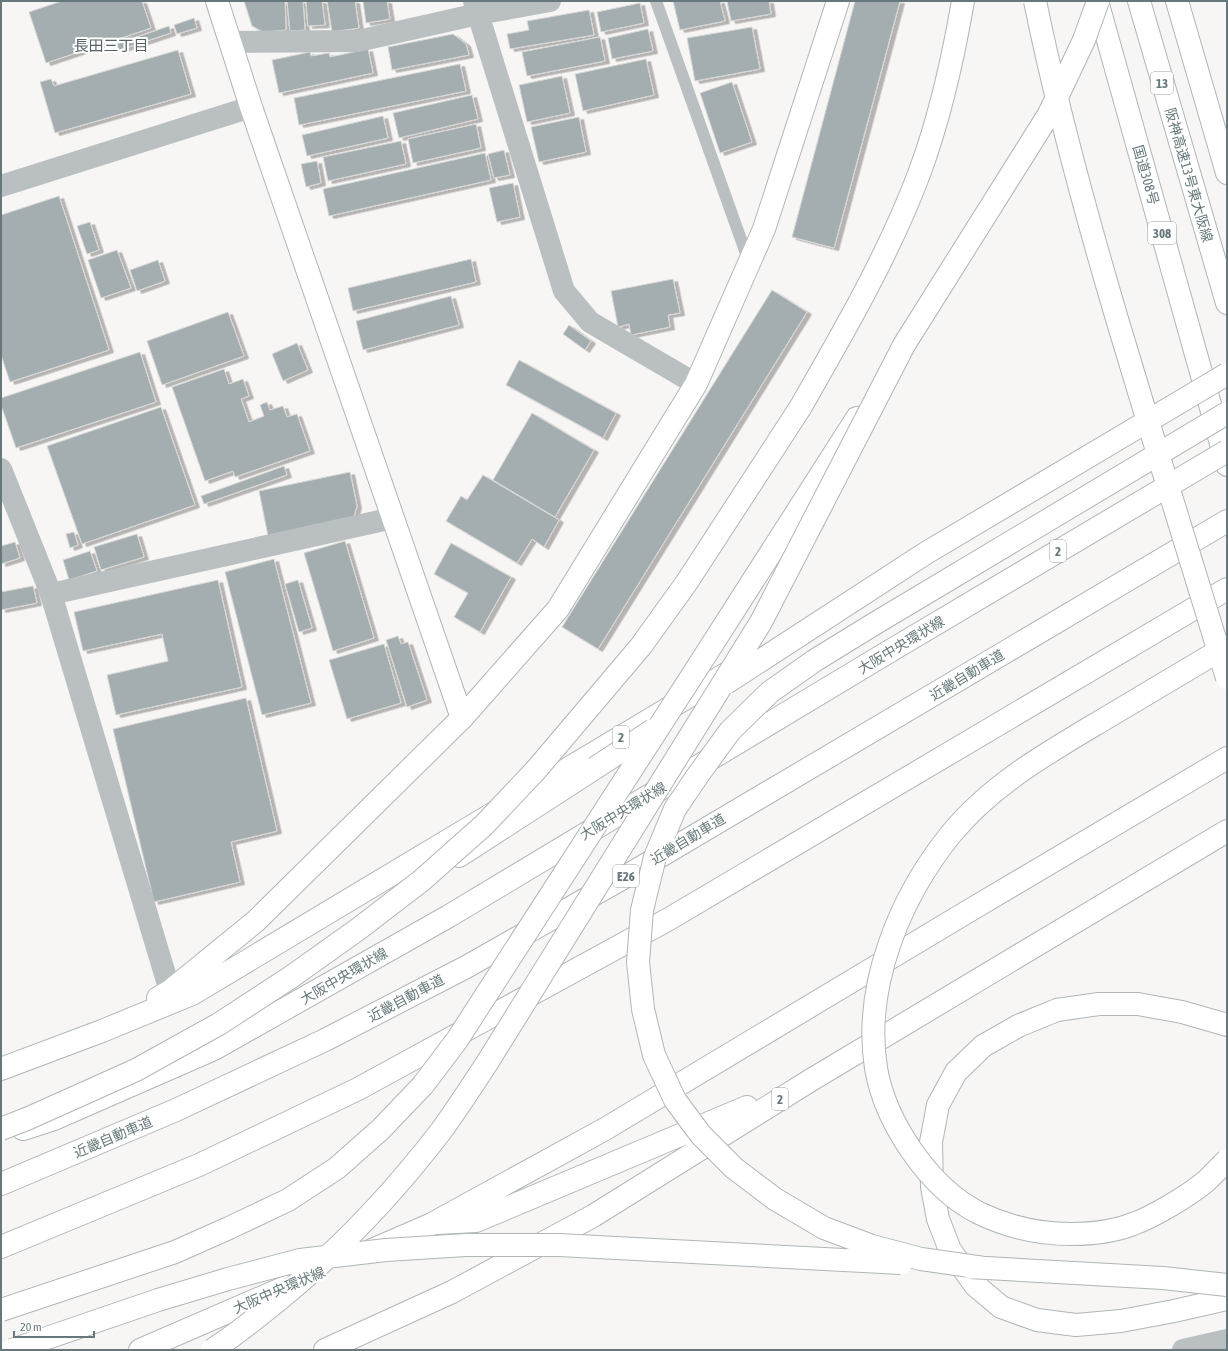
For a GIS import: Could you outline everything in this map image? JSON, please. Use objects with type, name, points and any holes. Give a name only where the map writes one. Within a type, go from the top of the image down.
[{"type":"main road","points":[[217,1],[251,107],[462,718]]},
{"type":"main road","points":[[102,1031],[170,991],[256,921],[462,718],[558,609],[696,384],[764,229],[838,1]]},
{"type":"main road","points":[[1,1129],[136,1070],[218,1024],[291,977],[421,880],[484,825],[536,770],[641,646],[687,582],[800,408],[844,332],[885,252],[919,174],[945,90],[963,1]]},
{"type":"main road","points":[[1035,1],[1065,137],[1098,255],[1137,387],[1227,678]]},
{"type":"main road","points":[[1,1310],[175,1252],[288,1200],[337,1168],[381,1130],[423,1085],[457,1040],[494,984],[904,345],[1049,114],[1084,40],[1097,1]]},
{"type":"main road","name":"国道308号","points":[[1097,1],[1227,465]]},
{"type":"main road","name":"阪神高速13号東大阪線","points":[[1139,1],[1227,302]]},
{"type":"main road","points":[[1177,1],[1227,173]]},
{"type":"main road","points":[[212,1350],[289,1293],[351,1236],[396,1186],[441,1130],[487,1063],[760,622],[904,345]]},
{"type":"main road","points":[[421,880],[926,553],[1227,375]]},
{"type":"main road","name":"2","points":[[1,1069],[102,1031],[192,994],[1227,375]]},
{"type":"main road","points":[[984,1268],[921,1259],[872,1246],[824,1228],[775,1199],[757,1186],[734,1168],[701,1135],[675,1100],[654,1055],[643,1009],[638,962],[642,910],[655,857],[675,809],[698,775],[730,730],[770,692],[814,661],[874,624],[1227,413]]},
{"type":"main road","name":"大阪中央環状線","points":[[1,1136],[54,1119],[214,1050],[449,916],[890,651],[1227,451]]},
{"type":"main road","name":"近畿自動車道","points":[[1,1184],[176,1110],[325,1040],[468,966],[643,866],[1227,521]]},
{"type":"main road","points":[[1,1247],[199,1165],[358,1089],[669,919],[1227,589]]},
{"type":"main road","points":[[1227,646],[1029,764],[987,797],[951,834],[924,872],[900,918],[887,950],[879,984],[873,1030],[876,1069],[886,1102],[900,1132],[922,1165],[948,1192],[978,1212],[1014,1226],[1050,1234],[1094,1234],[1132,1224],[1167,1207],[1203,1183],[1227,1160]]},
{"type":"main road","name":"大阪中央環状線","points":[[140,1350],[432,1224],[605,1129],[966,912],[1227,758]]},
{"type":"main road","name":"2","points":[[325,1350],[452,1292],[593,1216],[811,1080],[1227,831]]},
{"type":"main road","points":[[1227,1025],[1182,1012],[1138,1004],[1099,1004],[1056,1010],[1018,1026],[983,1046],[956,1072],[938,1105],[931,1142],[932,1187],[938,1219],[950,1250],[974,1285],[1001,1307],[1037,1320],[1076,1325],[1121,1321],[1174,1311],[1227,1298]]},
{"type":"main road","points":[[432,1224],[476,1221],[811,1080]]},
{"type":"main road","points":[[12,1350],[158,1300],[228,1279],[300,1260],[386,1250],[466,1245],[560,1245],[1163,1278],[1227,1285]]},
{"type":"street","points":[[230,42],[358,41],[476,7],[550,1]]},
{"type":"street","points":[[476,7],[564,291],[590,322],[696,384]]},
{"type":"street","points":[[1,186],[251,107]]},
{"type":"street","points":[[1,468],[51,594],[170,991]]},
{"type":"street","points":[[51,594],[393,518]]},
{"type":"street","points":[[1183,1350],[1227,1340]]},
{"type":"lane","points":[[656,1],[749,263]]},
{"type":"building","points":[[62,1],[142,1],[151,28],[46,63],[29,12]]},
{"type":"building","points":[[244,1],[285,1],[286,30],[263,32],[252,26]]},
{"type":"building","points":[[287,1],[303,1],[305,30],[290,31]]},
{"type":"building","points":[[306,1],[322,1],[325,25],[308,26]]},
{"type":"building","points":[[327,1],[355,1],[359,28],[332,32]]},
{"type":"building","points":[[363,1],[387,1],[390,19],[366,23]]},
{"type":"building","points":[[673,1],[720,1],[725,21],[680,30]]},
{"type":"building","points":[[727,1],[769,1],[771,14],[731,21]]},
{"type":"building","points":[[855,1],[900,1],[834,248],[792,237]]},
{"type":"building","points":[[640,3],[644,23],[601,32],[597,12]]},
{"type":"building","points":[[589,10],[594,35],[510,49],[507,34],[529,30],[527,21]]},
{"type":"building","points":[[194,18],[197,28],[177,34],[174,25]]},
{"type":"building","points":[[169,26],[171,33],[119,50],[117,44]]},
{"type":"building","points":[[752,27],[760,69],[695,81],[687,38]]},
{"type":"building","points":[[648,29],[653,51],[612,59],[608,38]]},
{"type":"building","points":[[453,34],[466,44],[469,55],[392,70],[388,47]]},
{"type":"building","points":[[600,37],[605,61],[527,76],[522,52]]},
{"type":"building","points":[[368,49],[373,73],[279,93],[272,60],[310,52],[311,56],[329,53],[330,57]]},
{"type":"building","points":[[178,50],[191,94],[55,133],[40,82],[51,79],[54,86]]},
{"type":"building","points":[[646,59],[654,95],[583,111],[575,74]]},
{"type":"building","points":[[460,64],[466,91],[299,125],[294,98]]},
{"type":"building","points":[[562,76],[570,113],[527,122],[519,85]]},
{"type":"building","points":[[732,82],[752,142],[720,153],[700,93]]},
{"type":"building","points":[[472,95],[478,119],[399,138],[393,113]]},
{"type":"building","points":[[383,116],[388,138],[307,156],[302,135]]},
{"type":"building","points":[[579,117],[586,152],[539,162],[531,127]]},
{"type":"building","points":[[476,124],[481,148],[413,163],[408,139]]},
{"type":"building","points":[[401,141],[406,164],[328,181],[323,157]]},
{"type":"building","points":[[504,150],[510,175],[494,178],[488,154]]},
{"type":"building","points":[[485,153],[491,180],[329,216],[323,189]]},
{"type":"building","points":[[317,161],[321,183],[306,187],[301,164]]},
{"type":"building","points":[[513,183],[520,217],[497,222],[489,188]]},
{"type":"building","points":[[59,196],[109,350],[10,382],[1,355],[1,215]]},
{"type":"building","points":[[90,222],[99,250],[87,254],[77,226]]},
{"type":"building","points":[[117,250],[131,288],[101,298],[88,260]]},
{"type":"building","points":[[471,259],[476,282],[353,311],[348,288]]},
{"type":"building","points":[[158,260],[165,281],[137,291],[130,270]]},
{"type":"building","points":[[673,279],[680,313],[668,315],[670,327],[631,335],[629,324],[618,327],[611,291]]},
{"type":"building","points":[[772,290],[807,312],[598,649],[562,627]]},
{"type":"building","points":[[451,296],[459,325],[363,350],[356,321]]},
{"type":"building","points":[[228,312],[244,356],[162,385],[147,341]]},
{"type":"building","points":[[569,325],[591,341],[585,350],[563,334]]},
{"type":"building","points":[[297,343],[308,370],[283,381],[272,354]]},
{"type":"building","points":[[140,352],[156,402],[16,448],[1,405],[1,398]]},
{"type":"building","points":[[519,360],[616,413],[603,438],[506,385]]},
{"type":"building","points":[[224,369],[229,384],[243,379],[249,396],[241,399],[249,422],[264,416],[260,405],[267,402],[270,410],[283,406],[287,417],[297,414],[310,451],[235,477],[233,471],[205,481],[172,387]]},
{"type":"building","points":[[161,407],[195,505],[82,544],[47,446]]},
{"type":"building","points":[[532,413],[594,450],[555,517],[493,480]]},
{"type":"building","points":[[284,466],[287,475],[204,504],[201,496]]},
{"type":"building","points":[[350,472],[357,506],[352,523],[269,541],[259,491]]},
{"type":"building","points":[[483,475],[559,520],[544,547],[532,539],[517,563],[446,521],[461,496],[467,500]]},
{"type":"building","points":[[74,532],[78,545],[70,548],[66,534]]},
{"type":"building","points":[[137,534],[144,557],[101,570],[94,547]]},
{"type":"building","points":[[345,541],[374,638],[333,651],[304,553]]},
{"type":"building","points":[[15,542],[20,558],[1,564],[1,546]]},
{"type":"building","points":[[451,543],[511,577],[480,632],[454,617],[468,593],[434,574]]},
{"type":"building","points":[[90,551],[97,571],[69,580],[63,560]]},
{"type":"building","points":[[274,559],[311,703],[262,715],[225,572]]},
{"type":"building","points":[[218,580],[242,687],[116,715],[107,675],[168,661],[162,634],[83,651],[74,612]]},
{"type":"building","points":[[298,580],[312,628],[299,632],[285,584]]},
{"type":"building","points":[[33,586],[37,603],[1,610],[1,592]]},
{"type":"building","points":[[398,636],[401,644],[408,642],[427,700],[407,707],[386,640]]},
{"type":"building","points":[[384,644],[401,703],[347,719],[329,660]]},
{"type":"building","points":[[246,698],[277,831],[231,842],[240,882],[154,902],[113,729]]},
{"type":"district","name":"長田三丁目","points":[[111,45]]}]
